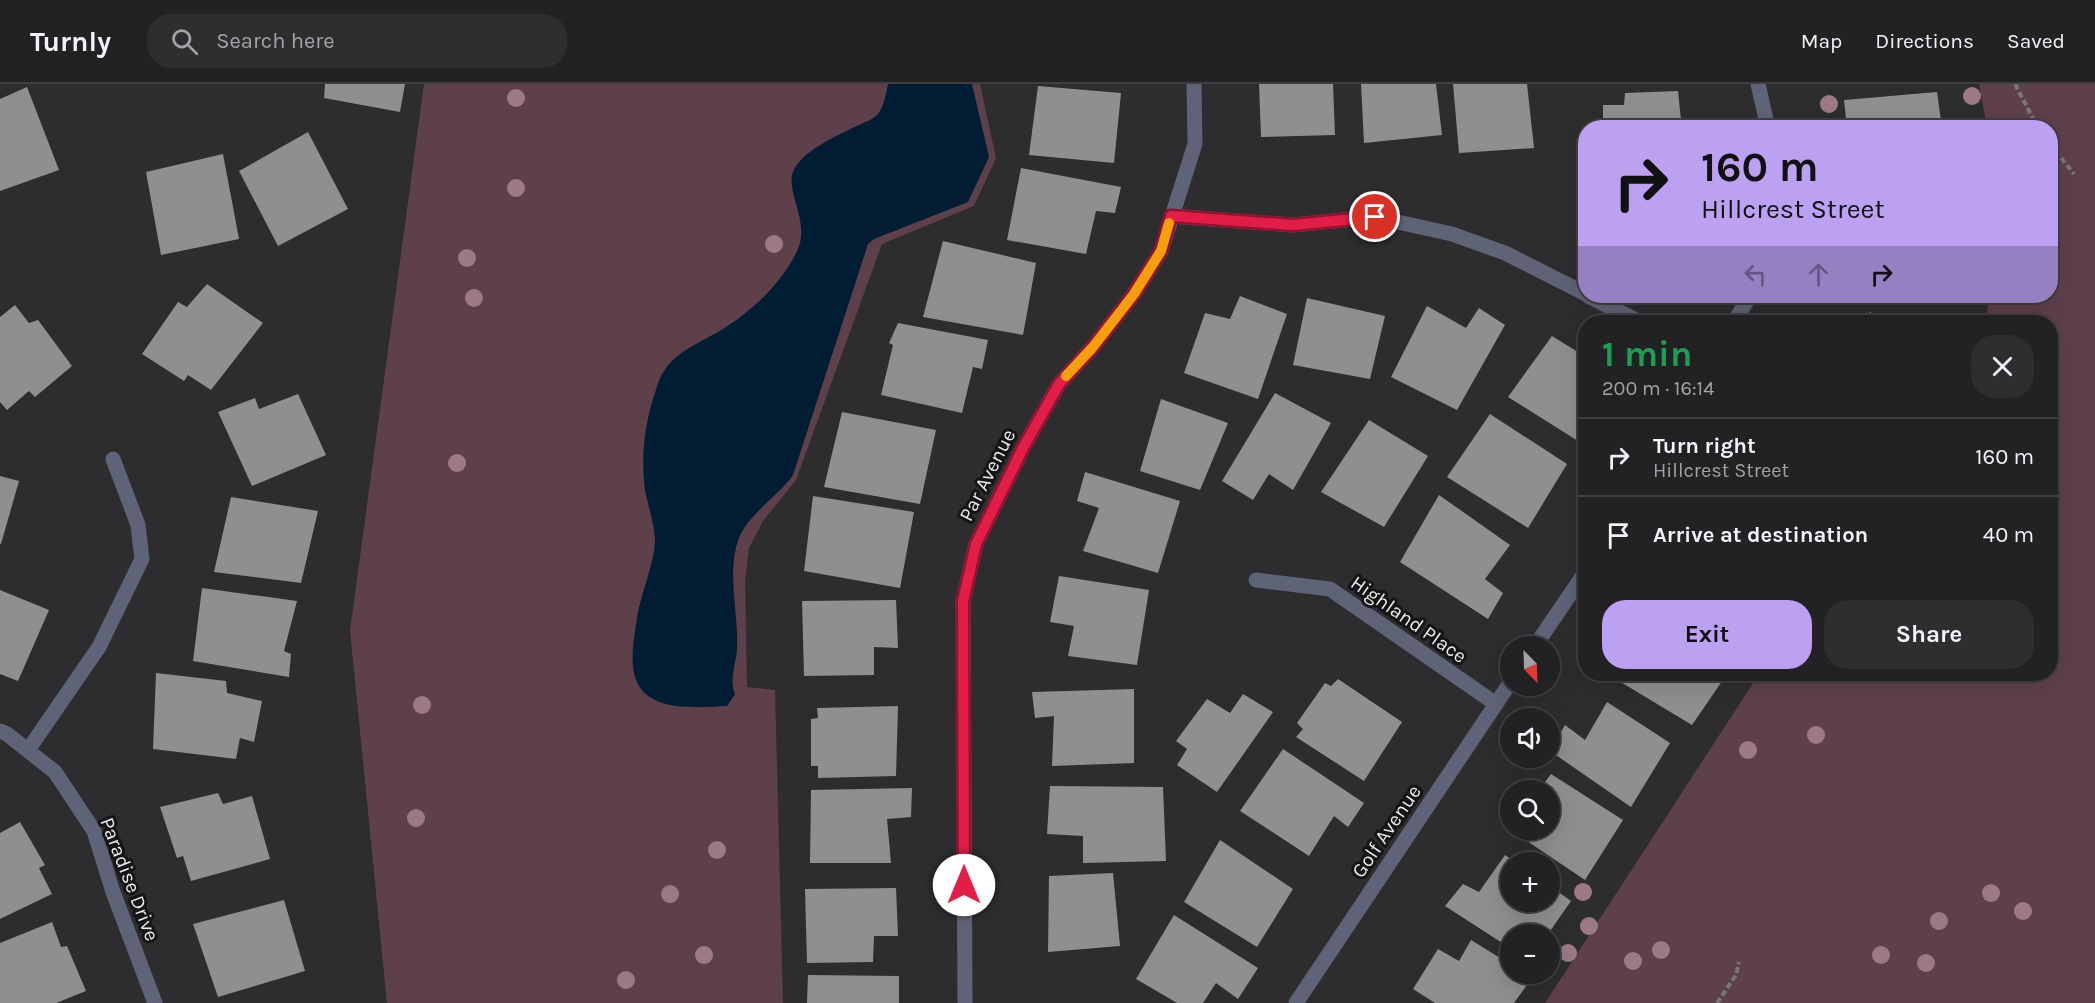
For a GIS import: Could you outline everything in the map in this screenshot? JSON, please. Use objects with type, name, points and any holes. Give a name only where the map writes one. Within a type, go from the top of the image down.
[{"type":"street","name":"Par Avenue","points":[[965,1003],[963,601],[976,544],[1023,448],[1059,384],[1093,347],[1134,294],[1161,251],[1194,144],[1194,84]]},
{"type":"street","points":[[1758,84],[1766,120]]},
{"type":"street","points":[[1171,216],[1293,225],[1375,217],[1452,234],[1505,253],[1578,290]]},
{"type":"street","points":[[1603,303],[1626,315]]},
{"type":"street","points":[[28,750],[99,647],[142,559],[138,525],[113,459]]},
{"type":"street","name":"Highland Place","points":[[1256,579],[1330,589],[1496,705]]},
{"type":"street","points":[[1542,636],[1578,583]]},
{"type":"street","name":"Golf Avenue","points":[[1296,1003],[1502,696]]},
{"type":"street","name":"Paradise Drive","points":[[0,731],[8,734],[55,772],[94,831],[113,892],[155,1003]]},
{"type":"path","points":[[2015,84],[2034,120]]},
{"type":"path","points":[[2058,154],[2074,174]]},
{"type":"path","points":[[1717,1003],[1736,975],[1739,962]]},
{"type":"shaded area","points":[[424,84],[980,84],[996,158],[974,206],[882,244],[796,480],[763,521],[749,548],[745,581],[747,687],[775,690],[783,1003],[387,1003],[350,631]]},
{"type":"shaded area","points":[[1979,84],[2095,84],[2095,1003],[1545,1003],[1557,984],[1560,984],[1560,980],[1754,681],[2058,681],[2058,315],[1987,315],[1988,303],[2058,303],[2058,120],[1986,120]]},
{"type":"water","points":[[888,84],[972,84],[989,157],[968,202],[874,239],[868,244],[793,475],[749,522],[739,538],[735,551],[733,579],[737,649],[733,689],[735,694],[727,706],[681,707],[659,702],[641,689],[633,664],[634,636],[655,539],[645,490],[643,454],[648,419],[658,383],[669,364],[676,358],[745,314],[775,285],[791,263],[801,240],[800,219],[791,180],[797,164],[812,150],[876,116],[883,104]]},
{"type":"building","points":[[325,84],[405,84],[400,112],[324,98]]},
{"type":"building","points":[[1259,84],[1333,84],[1335,135],[1261,137]]},
{"type":"building","points":[[1361,84],[1436,84],[1442,135],[1364,143]]},
{"type":"building","points":[[1453,84],[1527,84],[1534,148],[1459,153]]},
{"type":"building","points":[[1038,86],[1121,93],[1114,163],[1029,155]]},
{"type":"building","points":[[27,87],[59,170],[0,191],[0,99]]},
{"type":"building","points":[[1678,91],[1681,120],[1603,120],[1603,105],[1624,105],[1625,93]]},
{"type":"building","points":[[1937,92],[1941,120],[1846,120],[1844,100]]},
{"type":"building","points":[[1706,118],[1706,120],[1681,120]]},
{"type":"building","points":[[308,132],[348,209],[278,246],[239,171]]},
{"type":"building","points":[[223,154],[239,239],[161,255],[146,172]]},
{"type":"building","points":[[1021,168],[1121,187],[1115,213],[1096,211],[1086,254],[1007,240]]},
{"type":"building","points":[[943,241],[1036,263],[1023,335],[923,317]]},
{"type":"building","points":[[207,284],[263,323],[211,390],[188,375],[184,381],[142,354],[178,302],[187,307]]},
{"type":"building","points":[[1240,296],[1287,314],[1258,399],[1184,373],[1205,313],[1230,319]]},
{"type":"building","points":[[1307,298],[1385,316],[1370,379],[1293,365]]},
{"type":"building","points":[[15,305],[29,323],[38,320],[72,366],[35,397],[29,391],[7,410],[0,402],[0,317]]},
{"type":"building","points":[[1427,306],[1466,328],[1479,308],[1505,325],[1457,410],[1391,377]]},
{"type":"building","points":[[898,323],[988,340],[982,369],[973,367],[962,413],[881,395],[893,345],[889,343]]},
{"type":"building","points":[[1552,336],[1578,352],[1578,441],[1508,397]]},
{"type":"building","points":[[1275,393],[1331,423],[1293,490],[1269,474],[1253,500],[1222,481]]},
{"type":"building","points":[[298,394],[326,455],[252,486],[218,412],[255,398],[259,409]]},
{"type":"building","points":[[1161,399],[1228,423],[1200,490],[1140,471]]},
{"type":"building","points":[[842,412],[936,430],[920,504],[824,487]]},
{"type":"building","points":[[1490,414],[1567,464],[1528,528],[1447,477]]},
{"type":"building","points":[[1369,420],[1428,456],[1384,527],[1321,492]]},
{"type":"building","points":[[1085,472],[1180,501],[1158,573],[1083,551],[1099,508],[1077,501]]},
{"type":"building","points":[[0,476],[19,481],[1,544],[0,544]]},
{"type":"building","points":[[1439,495],[1510,545],[1485,579],[1503,593],[1488,619],[1400,562]]},
{"type":"building","points":[[813,496],[914,512],[900,588],[804,571]]},
{"type":"building","points":[[231,497],[318,511],[301,583],[214,572]]},
{"type":"building","points":[[1059,576],[1149,590],[1137,665],[1068,656],[1074,626],[1050,622]]},
{"type":"building","points":[[202,588],[297,601],[284,651],[291,654],[289,677],[193,661]]},
{"type":"building","points":[[0,590],[49,610],[18,681],[0,674]]},
{"type":"building","points":[[896,600],[898,648],[874,647],[874,675],[804,676],[802,601]]},
{"type":"building","points":[[156,673],[226,681],[227,693],[262,701],[254,742],[240,738],[236,759],[153,749]]},
{"type":"building","points":[[1338,679],[1402,722],[1364,781],[1296,737],[1303,729],[1297,723],[1325,683],[1331,686]]},
{"type":"building","points":[[1619,681],[1722,681],[1692,725]]},
{"type":"building","points":[[1134,689],[1134,763],[1052,766],[1054,716],[1035,718],[1032,692]]},
{"type":"building","points":[[1243,694],[1273,712],[1217,792],[1177,765],[1187,749],[1176,741],[1207,699],[1230,713]]},
{"type":"building","points":[[1607,702],[1670,743],[1631,807],[1560,758],[1560,734],[1565,725],[1585,740]]},
{"type":"building","points":[[898,706],[896,776],[818,778],[818,766],[811,766],[811,719],[818,718],[817,708]]},
{"type":"building","points":[[1283,749],[1364,803],[1348,827],[1334,816],[1309,856],[1240,811]]},
{"type":"building","points":[[1551,774],[1623,820],[1585,880],[1560,863],[1560,852],[1543,852],[1525,840],[1560,840],[1560,780],[1546,780]]},
{"type":"building","points":[[1050,786],[1163,787],[1166,861],[1083,863],[1083,836],[1047,834]]},
{"type":"building","points":[[912,788],[911,817],[887,819],[891,863],[810,863],[811,790]]},
{"type":"building","points":[[218,793],[223,804],[252,796],[270,859],[191,881],[183,856],[177,858],[160,807]]},
{"type":"building","points":[[20,822],[45,865],[39,868],[52,894],[0,919],[0,833]]},
{"type":"building","points":[[1220,840],[1293,889],[1257,947],[1184,902]]},
{"type":"building","points":[[1500,862],[1500,912],[1560,912],[1560,893],[1571,901],[1555,924],[1500,924],[1500,942],[1445,906],[1463,884],[1479,892]]},
{"type":"building","points":[[1113,873],[1120,946],[1048,952],[1049,876]]},
{"type":"building","points":[[896,888],[898,936],[874,936],[873,962],[807,963],[805,889]]},
{"type":"building","points":[[284,900],[305,971],[218,997],[193,924]]},
{"type":"building","points":[[1174,915],[1258,968],[1238,999],[1216,983],[1203,1003],[1177,1003],[1136,979]]},
{"type":"building","points":[[52,922],[61,947],[67,946],[86,991],[56,1003],[0,1003],[0,943]]},
{"type":"building","points":[[1471,940],[1500,958],[1500,984],[1528,984],[1514,1003],[1435,1003],[1413,989],[1438,949],[1459,961]]},
{"type":"building","points":[[808,975],[899,976],[899,1003],[807,1003]]},
{"type":"slow traffic","points":[[1066,376],[1093,347],[1134,294],[1161,251],[1169,223]]},
{"type":"route","points":[[964,885],[963,601],[976,544],[1023,448],[1059,384],[1093,347],[1134,294],[1161,251],[1171,216],[1293,225],[1375,217]]}]
